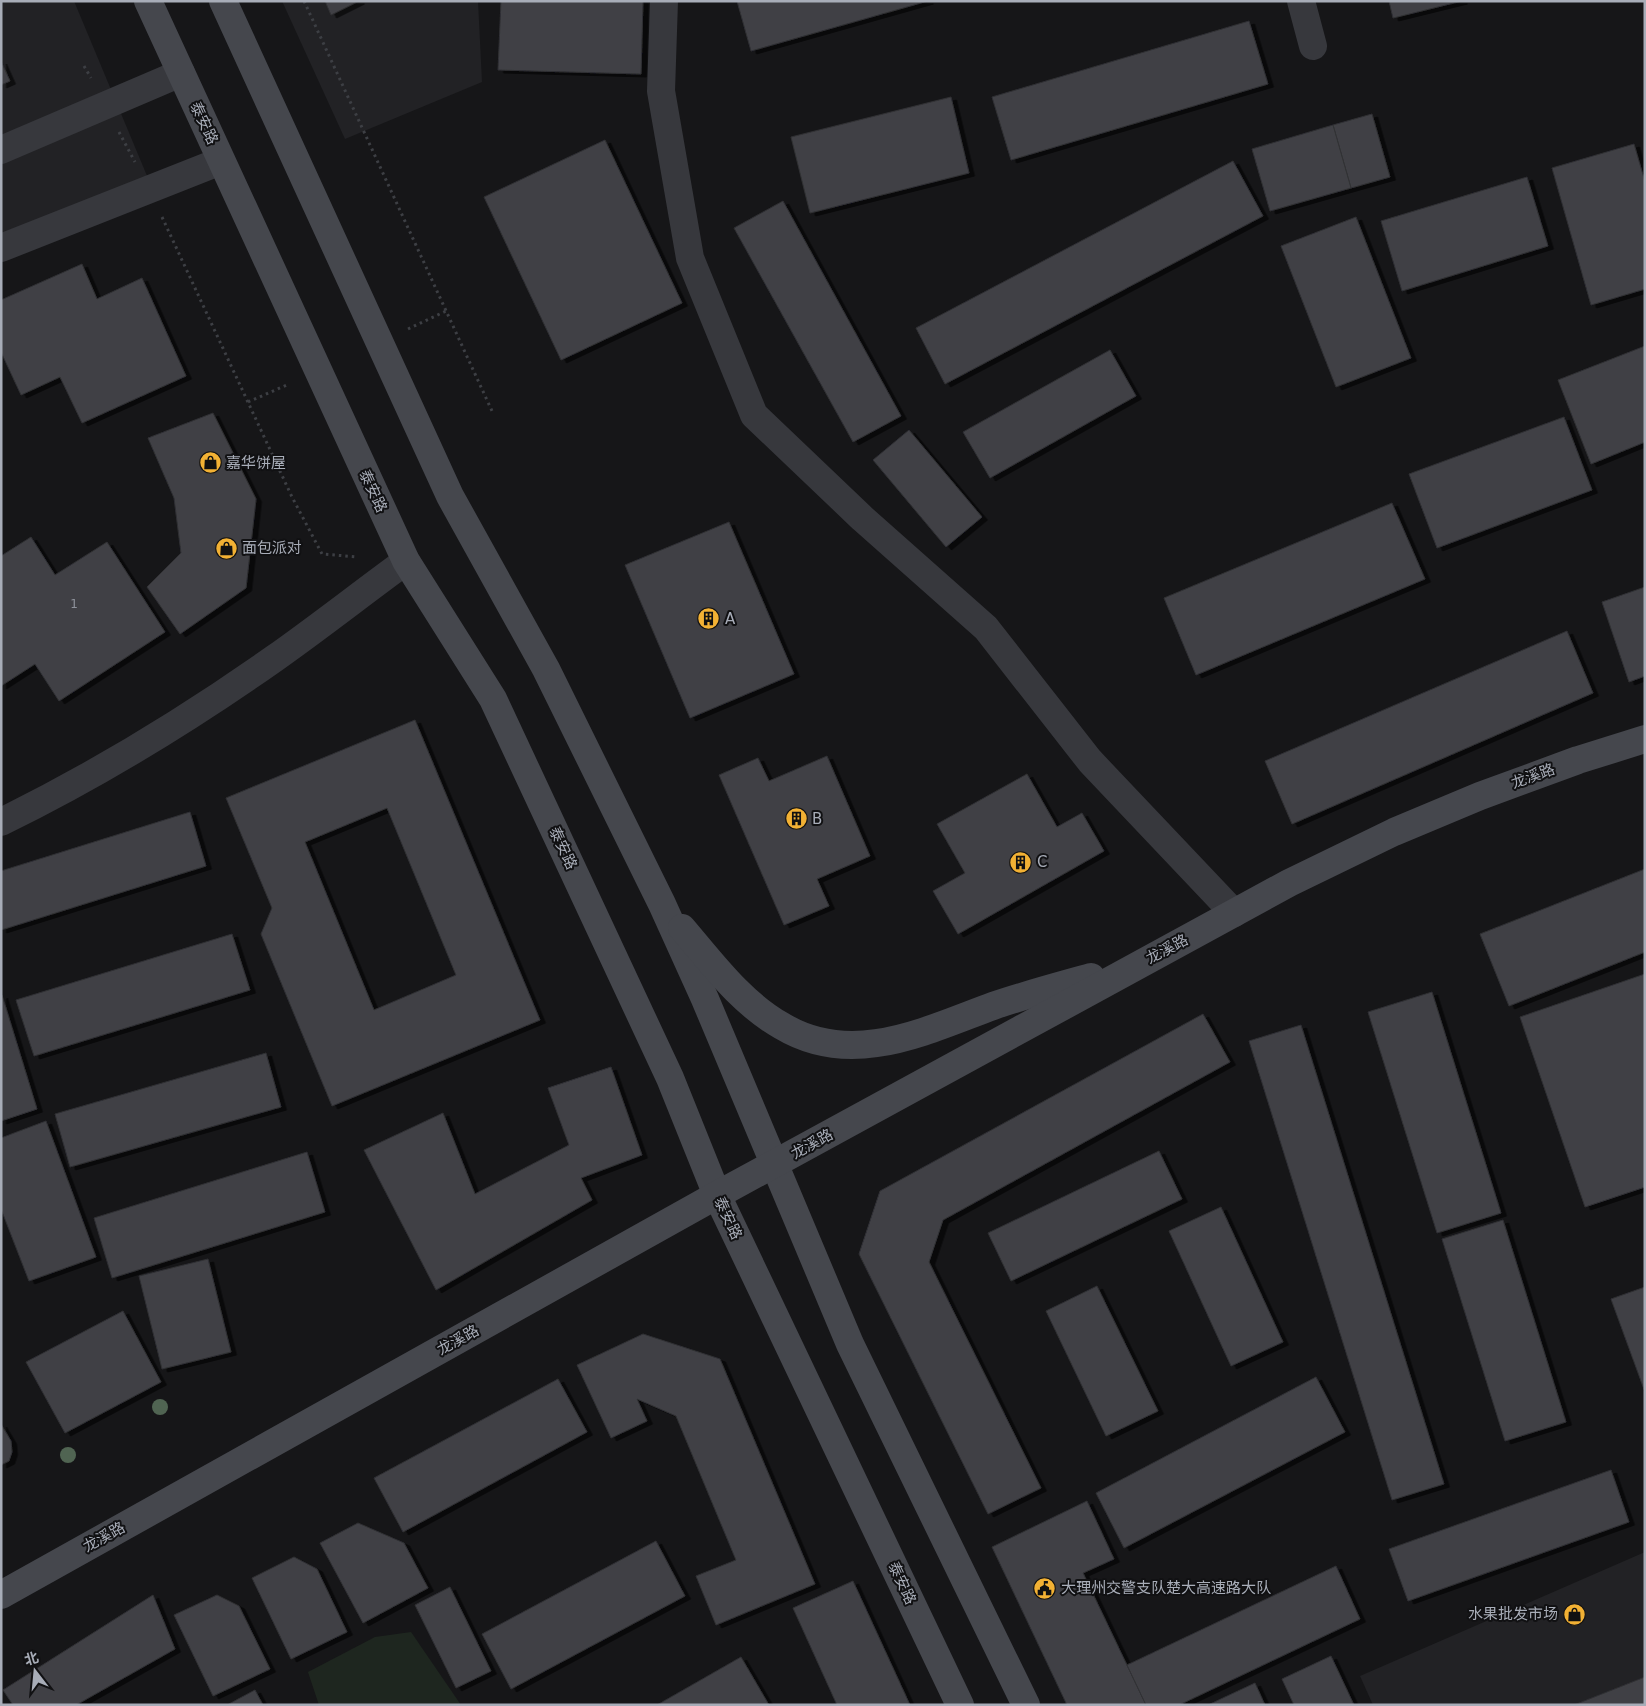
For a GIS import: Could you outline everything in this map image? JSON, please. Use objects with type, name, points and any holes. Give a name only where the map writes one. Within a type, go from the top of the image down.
[{"type":"main road","name":"泰安路","points":[[148,1],[406,561],[493,699],[670,1078],[717,1195],[960,1705]]},
{"type":"main road","points":[[223,1],[450,496],[546,669],[662,904],[705,999],[850,1344],[1026,1705]]},
{"type":"main road","name":"龙溪路","points":[[1,1595],[717,1195],[774,1166],[1329,862],[1435,814],[1527,778],[1645,738]]},
{"type":"main road","points":[[662,904],[726,978],[754,1007],[797,1034],[838,1045],[866,1045],[908,1038],[993,1006],[1148,960]]},
{"type":"street","points":[[664,1],[661,91],[690,258],[754,415],[862,518],[986,628],[1090,761],[1234,913]]},
{"type":"street","points":[[1301,1],[1313,46]]},
{"type":"street","points":[[1,150],[181,73]]},
{"type":"street","points":[[1,248],[221,161]]},
{"type":"street","points":[[1,822],[101,770],[179,723],[276,657],[406,561]]},
{"type":"path","points":[[304,1],[492,411]]},
{"type":"path","points":[[204,307],[292,497],[322,554],[406,561]]},
{"type":"shaded area","points":[[1,1],[74,1],[150,183],[1,240]]},
{"type":"shaded area","points":[[282,1],[478,1],[482,82],[345,139]]},
{"type":"shaded area","name":"水果批发市场","points":[[1645,1552],[1645,1705],[1373,1705],[1360,1676]]},
{"type":"shaded area","points":[[411,1632],[461,1705],[319,1705],[308,1672],[375,1637]]},
{"type":"building","points":[[325,1],[359,1],[331,15]]},
{"type":"building","points":[[501,1],[643,1],[641,74],[498,70]]},
{"type":"building","points":[[737,1],[928,1],[751,51]]},
{"type":"building","points":[[1389,1],[1462,1],[1393,18]]},
{"type":"building","points":[[1249,21],[1268,84],[1011,160],[992,97]]},
{"type":"building","points":[[1,61],[10,81],[1,85]]},
{"type":"building","points":[[951,97],[969,173],[810,213],[791,137]]},
{"type":"building","points":[[1372,114],[1390,177],[1351,188],[1333,125]]},
{"type":"building","points":[[1333,125],[1351,188],[1270,211],[1252,149]]},
{"type":"building","points":[[605,140],[682,303],[561,360],[484,197]]},
{"type":"building","points":[[1634,144],[1645,182],[1645,289],[1591,305],[1552,168]]},
{"type":"building","points":[[1233,161],[1263,216],[945,384],[916,328]]},
{"type":"building","points":[[1527,177],[1548,246],[1402,291],[1381,221]]},
{"type":"building","points":[[783,201],[901,416],[853,442],[734,228]]},
{"type":"building","points":[[1356,217],[1411,358],[1336,387],[1281,246]]},
{"type":"building","points":[[82,264],[97,299],[142,278],[186,376],[82,423],[60,377],[21,395],[1,352],[1,300]]},
{"type":"building","points":[[1645,346],[1645,442],[1591,464],[1558,380]]},
{"type":"building","points":[[1110,350],[1136,396],[990,478],[963,432]]},
{"type":"building","points":[[213,413],[256,499],[246,588],[180,634],[147,587],[181,553],[174,498],[148,438]]},
{"type":"building","points":[[1564,417],[1592,490],[1437,548],[1409,474]]},
{"type":"building","points":[[909,430],[982,517],[946,547],[873,460]]},
{"type":"building","points":[[1392,503],[1425,579],[1196,675],[1164,598]]},
{"type":"building","name":"A","points":[[729,522],[794,674],[690,718],[625,565]]},
{"type":"building","points":[[31,537],[55,575],[107,542],[165,632],[59,701],[35,664],[1,686],[1,556]]},
{"type":"building","points":[[1645,587],[1645,676],[1629,682],[1602,602]]},
{"type":"building","points":[[1567,631],[1593,693],[1292,824],[1265,761]]},
{"type":"building","points":[[415,720],[540,1020],[332,1106],[261,934],[272,908],[226,798]],"holes":[[[387,808],[456,975],[374,1010],[305,842]]]},
{"type":"building","name":"B","points":[[827,756],[870,856],[817,879],[829,906],[784,925],[719,775],[758,758],[769,781]]},
{"type":"building","name":"C","points":[[1027,774],[1057,827],[1082,813],[1104,851],[958,934],[933,891],[965,873],[937,824]]},
{"type":"building","points":[[190,812],[206,866],[1,930],[1,871]]},
{"type":"building","points":[[1645,869],[1645,952],[1509,1006],[1480,934]]},
{"type":"building","points":[[232,934],[250,990],[34,1056],[16,1000]]},
{"type":"building","points":[[1645,974],[1645,1187],[1585,1207],[1520,1017]]},
{"type":"building","points":[[1432,992],[1501,1213],[1437,1233],[1368,1012]]},
{"type":"building","points":[[1,996],[37,1109],[1,1121]]},
{"type":"building","points":[[1203,1014],[1230,1062],[943,1220],[929,1262],[1041,1488],[988,1514],[859,1254],[880,1191]]},
{"type":"building","points":[[1301,1025],[1444,1484],[1392,1500],[1249,1041]]},
{"type":"building","points":[[266,1053],[281,1107],[70,1167],[55,1114]]},
{"type":"building","points":[[611,1067],[642,1155],[581,1178],[592,1200],[436,1290],[364,1150],[443,1113],[475,1194],[569,1145],[548,1088]]},
{"type":"building","points":[[46,1121],[96,1257],[29,1281],[1,1209],[1,1138]]},
{"type":"building","points":[[1159,1151],[1182,1199],[1011,1281],[988,1233]]},
{"type":"building","points":[[307,1152],[325,1212],[112,1278],[94,1218]]},
{"type":"building","points":[[1221,1207],[1283,1342],[1231,1366],[1169,1231]]},
{"type":"building","points":[[1503,1220],[1566,1422],[1505,1441],[1442,1239]]},
{"type":"building","points":[[208,1259],[231,1352],[162,1369],[139,1276]]},
{"type":"building","points":[[1097,1286],[1158,1411],[1106,1436],[1046,1311]]},
{"type":"building","points":[[1645,1287],[1645,1392],[1611,1299]]},
{"type":"building","points":[[123,1311],[161,1382],[65,1433],[26,1362]]},
{"type":"building","points":[[643,1334],[720,1359],[815,1584],[716,1625],[696,1576],[736,1560],[676,1416],[637,1399],[647,1421],[611,1438],[577,1365]]},
{"type":"building","points":[[1316,1377],[1345,1432],[1124,1548],[1096,1493]]},
{"type":"building","points":[[558,1379],[587,1432],[403,1532],[374,1478]]},
{"type":"building","points":[[1,1424],[11,1441],[12,1452],[9,1461],[1,1465]]},
{"type":"building","points":[[1611,1470],[1629,1522],[1408,1601],[1389,1549]]},
{"type":"building","points":[[1087,1501],[1114,1559],[1083,1573],[1146,1705],[1067,1705],[992,1547]]},
{"type":"building","points":[[358,1523],[404,1543],[428,1588],[363,1623],[320,1543]]},
{"type":"building","points":[[656,1541],[685,1596],[511,1689],[482,1634]]},
{"type":"building","points":[[294,1557],[317,1569],[347,1632],[291,1659],[252,1578]]},
{"type":"building","points":[[1336,1566],[1360,1619],[1179,1705],[1146,1705],[1127,1665]]},
{"type":"building","points":[[853,1581],[910,1705],[837,1705],[793,1608]]},
{"type":"building","points":[[450,1587],[491,1671],[456,1688],[415,1605]]},
{"type":"building","points":[[153,1595],[175,1649],[76,1705],[13,1705],[3,1690]]},
{"type":"building","points":[[217,1595],[239,1606],[270,1669],[213,1696],[174,1615]]},
{"type":"building","points":[[1331,1656],[1354,1705],[1294,1705],[1282,1679]]},
{"type":"building","points":[[741,1657],[769,1705],[657,1705]]},
{"type":"building","points":[[1645,1677],[1645,1705],[1574,1705]]},
{"type":"building","points":[[1255,1683],[1265,1705],[1208,1705]]},
{"type":"building","points":[[255,1690],[263,1705],[227,1705]]},
{"type":"place","name":"嘉华饼屋","points":[[210,463]]},
{"type":"place","name":"面包派对","points":[[226,548]]},
{"type":"place","name":"A","points":[[709,619]]},
{"type":"place","name":"B","points":[[796,819]]},
{"type":"place","name":"C","points":[[1021,862]]},
{"type":"place","name":"大理州交警支队楚大高速路大队","points":[[1045,1588]]},
{"type":"place","name":"水果批发市场","points":[[1574,1614]]}]
